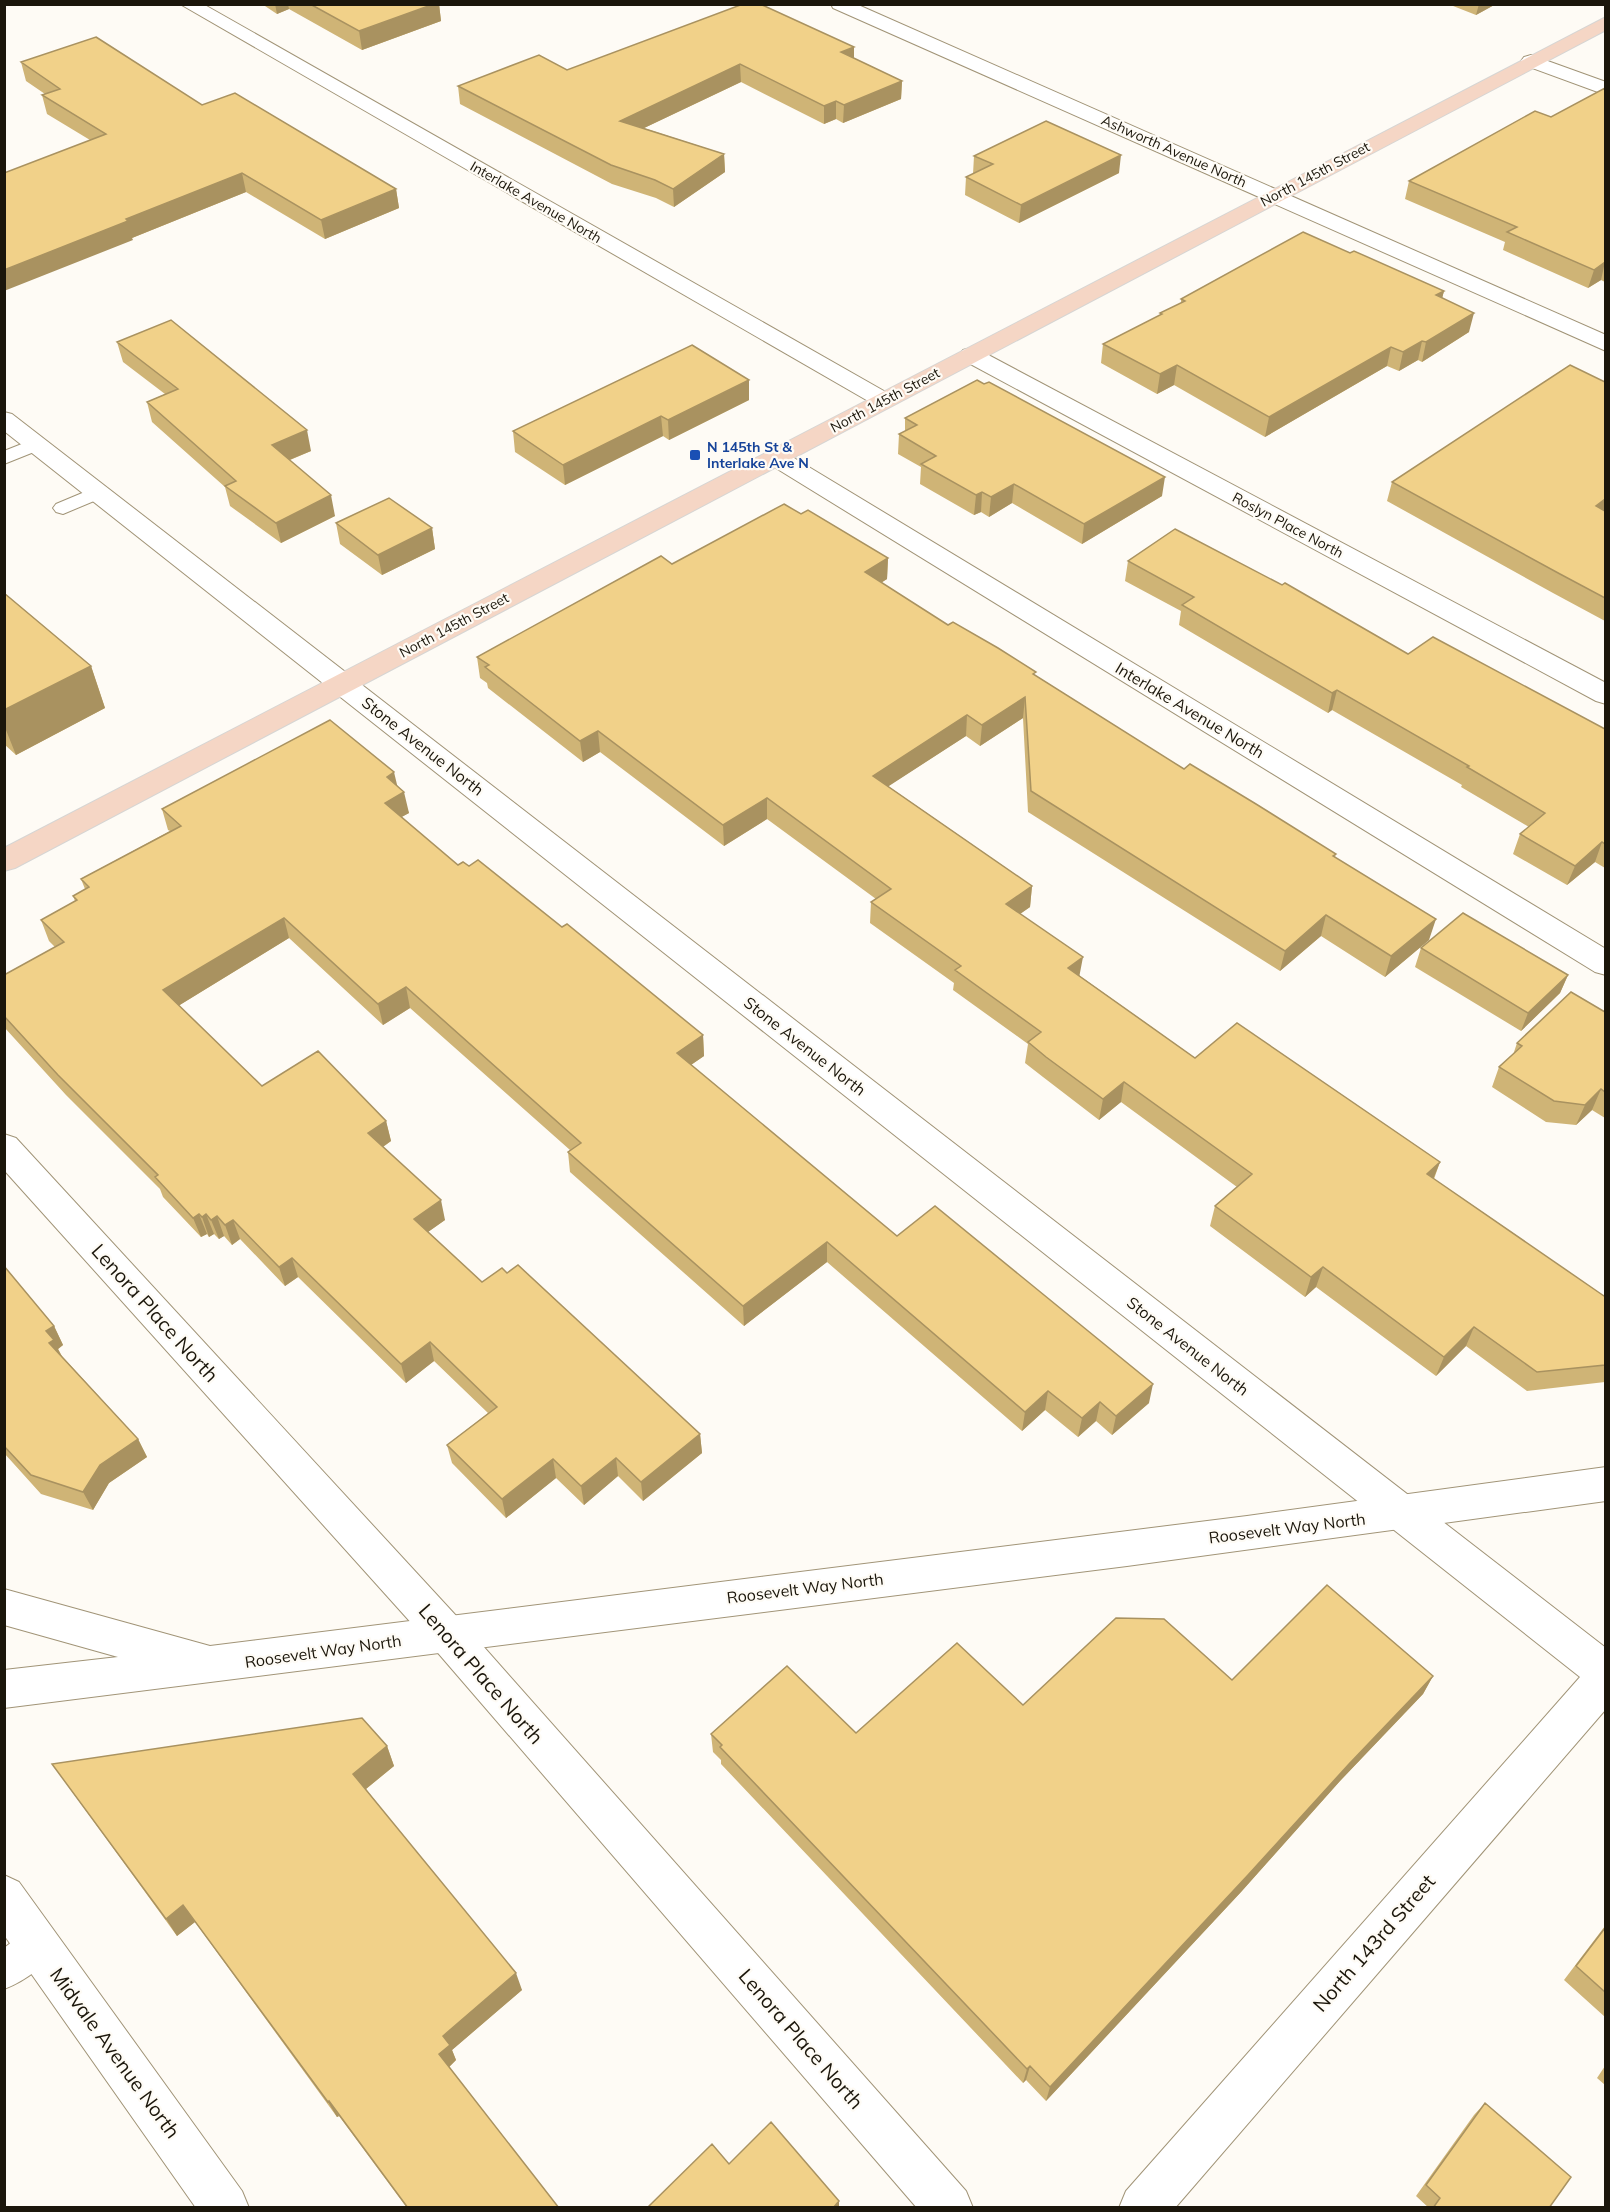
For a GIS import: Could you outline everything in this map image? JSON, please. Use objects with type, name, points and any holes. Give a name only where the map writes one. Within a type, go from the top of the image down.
[{"type":"main road","name":"North 145th Street","points":[[4,861],[1605,22]]},
{"type":"street","name":"Interlake Avenue North","points":[[189,4],[884,400]]},
{"type":"street","name":"Ashworth Avenue North","points":[[840,4],[1605,344]]},
{"type":"street","points":[[1531,61],[1605,89]]},
{"type":"street","name":"Roslyn Place North","points":[[971,355],[1605,695]]},
{"type":"street","name":"Stone Avenue North","points":[[4,419],[1605,1673]]},
{"type":"street","name":"Interlake Avenue North","points":[[775,457],[1605,964]]},
{"type":"street","name":"Lenora Place North","points":[[4,1147],[446,1634],[949,2208]]},
{"type":"street","name":"Roosevelt Way North","points":[[4,1689],[217,1666],[446,1634],[1401,1513],[1605,1484]]},
{"type":"street","points":[[4,1607],[217,1666]]},
{"type":"street","name":"North 143rd Street","points":[[1143,2208],[1605,1678]]},
{"type":"street","name":"Midvale Avenue North","points":[[4,1898],[21,1958],[219,2205]]},
{"type":"lane","points":[[4,458],[37,444]]},
{"type":"lane","points":[[63,508],[99,492]]},
{"type":"building","points":[[310,4],[434,4],[359,31]]},
{"type":"building","points":[[743,4],[760,4],[854,47],[841,52],[902,81],[844,105],[836,101],[824,106],[740,64],[620,121],[724,154],[673,189],[655,180],[611,165],[458,86],[539,55],[567,70]]},
{"type":"building","points":[[96,37],[202,105],[235,93],[396,189],[321,220],[242,173],[4,270],[4,173],[106,134],[42,95],[60,89],[21,62]]},
{"type":"building","points":[[1605,88],[1605,262],[1594,270],[1507,232],[1517,227],[1409,181],[1535,111],[1551,117]]},
{"type":"building","points":[[1046,121],[1121,155],[1021,205],[966,177],[993,164],[974,156]]},
{"type":"building","points":[[1303,232],[1350,253],[1354,251],[1444,291],[1436,295],[1474,313],[1426,342],[1422,341],[1403,352],[1391,347],[1269,417],[1177,365],[1160,374],[1103,344],[1162,314],[1160,313],[1185,301],[1181,299]]},
{"type":"building","points":[[171,320],[307,430],[272,445],[331,495],[276,523],[225,486],[236,481],[147,402],[178,389],[117,342]]},
{"type":"building","points":[[692,345],[749,380],[668,420],[661,416],[563,465],[513,431]]},
{"type":"building","points":[[1570,365],[1605,382],[1605,499],[1596,506],[1605,511],[1605,598],[1392,482]]},
{"type":"building","points":[[977,380],[984,384],[989,382],[1165,477],[1084,524],[1014,484],[991,497],[982,492],[976,495],[921,464],[936,456],[899,434],[917,425],[905,418]]},
{"type":"building","points":[[389,498],[432,528],[378,555],[336,523]]},
{"type":"building","points":[[784,504],[801,514],[808,510],[888,558],[865,572],[948,625],[953,622],[998,648],[1036,672],[1033,674],[1184,769],[1190,764],[1436,919],[1391,956],[1326,915],[1285,951],[1031,791],[1025,697],[982,725],[967,715],[873,776],[1032,886],[1006,904],[1083,957],[1068,968],[1195,1058],[1237,1023],[1440,1162],[1427,1174],[1604,1296],[1605,1294],[1605,1365],[1537,1372],[1474,1327],[1444,1357],[1323,1267],[1311,1277],[1215,1206],[1252,1174],[1124,1082],[1103,1099],[1046,1057],[1028,1042],[1041,1032],[955,970],[961,966],[871,902],[891,889],[767,798],[723,825],[598,731],[580,741],[485,667],[489,665],[477,657],[661,556],[672,564]]},
{"type":"building","points":[[1175,529],[1282,585],[1285,583],[1408,654],[1433,637],[1605,729],[1605,844],[1602,842],[1575,866],[1520,834],[1545,813],[1337,690],[1332,693],[1182,605],[1194,597],[1128,561]]},
{"type":"building","points":[[4,593],[91,666],[4,710]]},
{"type":"building","points":[[330,720],[394,772],[387,777],[404,792],[385,803],[458,865],[463,862],[469,866],[478,860],[562,927],[567,924],[703,1035],[677,1053],[897,1236],[935,1206],[1153,1384],[1116,1416],[1100,1402],[1082,1418],[1048,1391],[1025,1412],[827,1242],[743,1306],[568,1152],[581,1143],[406,987],[378,1004],[284,918],[163,990],[262,1086],[318,1051],[386,1121],[368,1133],[441,1200],[414,1219],[482,1282],[502,1268],[507,1273],[518,1265],[700,1434],[641,1482],[616,1458],[581,1486],[553,1459],[502,1499],[447,1445],[497,1407],[430,1342],[401,1364],[292,1258],[279,1267],[233,1220],[225,1225],[217,1216],[211,1220],[206,1214],[202,1217],[199,1214],[193,1218],[155,1177],[158,1175],[58,1075],[4,1016],[4,975],[64,942],[41,920],[77,900],[73,896],[89,887],[81,879],[181,826],[162,809]]},
{"type":"building","points":[[1463,913],[1568,975],[1528,1013],[1421,948]]},
{"type":"building","points":[[1571,992],[1605,1012],[1605,1092],[1601,1089],[1585,1105],[1554,1101],[1499,1067],[1522,1046],[1517,1043]]},
{"type":"building","points":[[4,1266],[54,1326],[46,1331],[54,1340],[49,1343],[138,1439],[100,1465],[83,1492],[31,1475],[4,1446]]},
{"type":"building","points":[[1327,1585],[1433,1676],[1050,2087],[1030,2066],[1027,2069],[720,1747],[722,1745],[711,1734],[787,1666],[856,1733],[957,1643],[1023,1705],[1116,1618],[1164,1619],[1232,1680]]},
{"type":"building","points":[[362,1718],[387,1746],[353,1774],[516,1973],[443,2036],[450,2045],[439,2054],[559,2208],[408,2208],[183,1905],[166,1919],[52,1764]]},
{"type":"building","points":[[1605,1928],[1605,1992],[1576,1966]]},
{"type":"building","points":[[1485,2103],[1571,2177],[1549,2208],[1433,2208],[1440,2198],[1426,2185]]},
{"type":"building","points":[[771,2122],[839,2201],[833,2208],[647,2208],[712,2144],[729,2164]]},
{"type":"place","name":"N 145th St & Interlake Ave N","points":[[695,455]]}]
